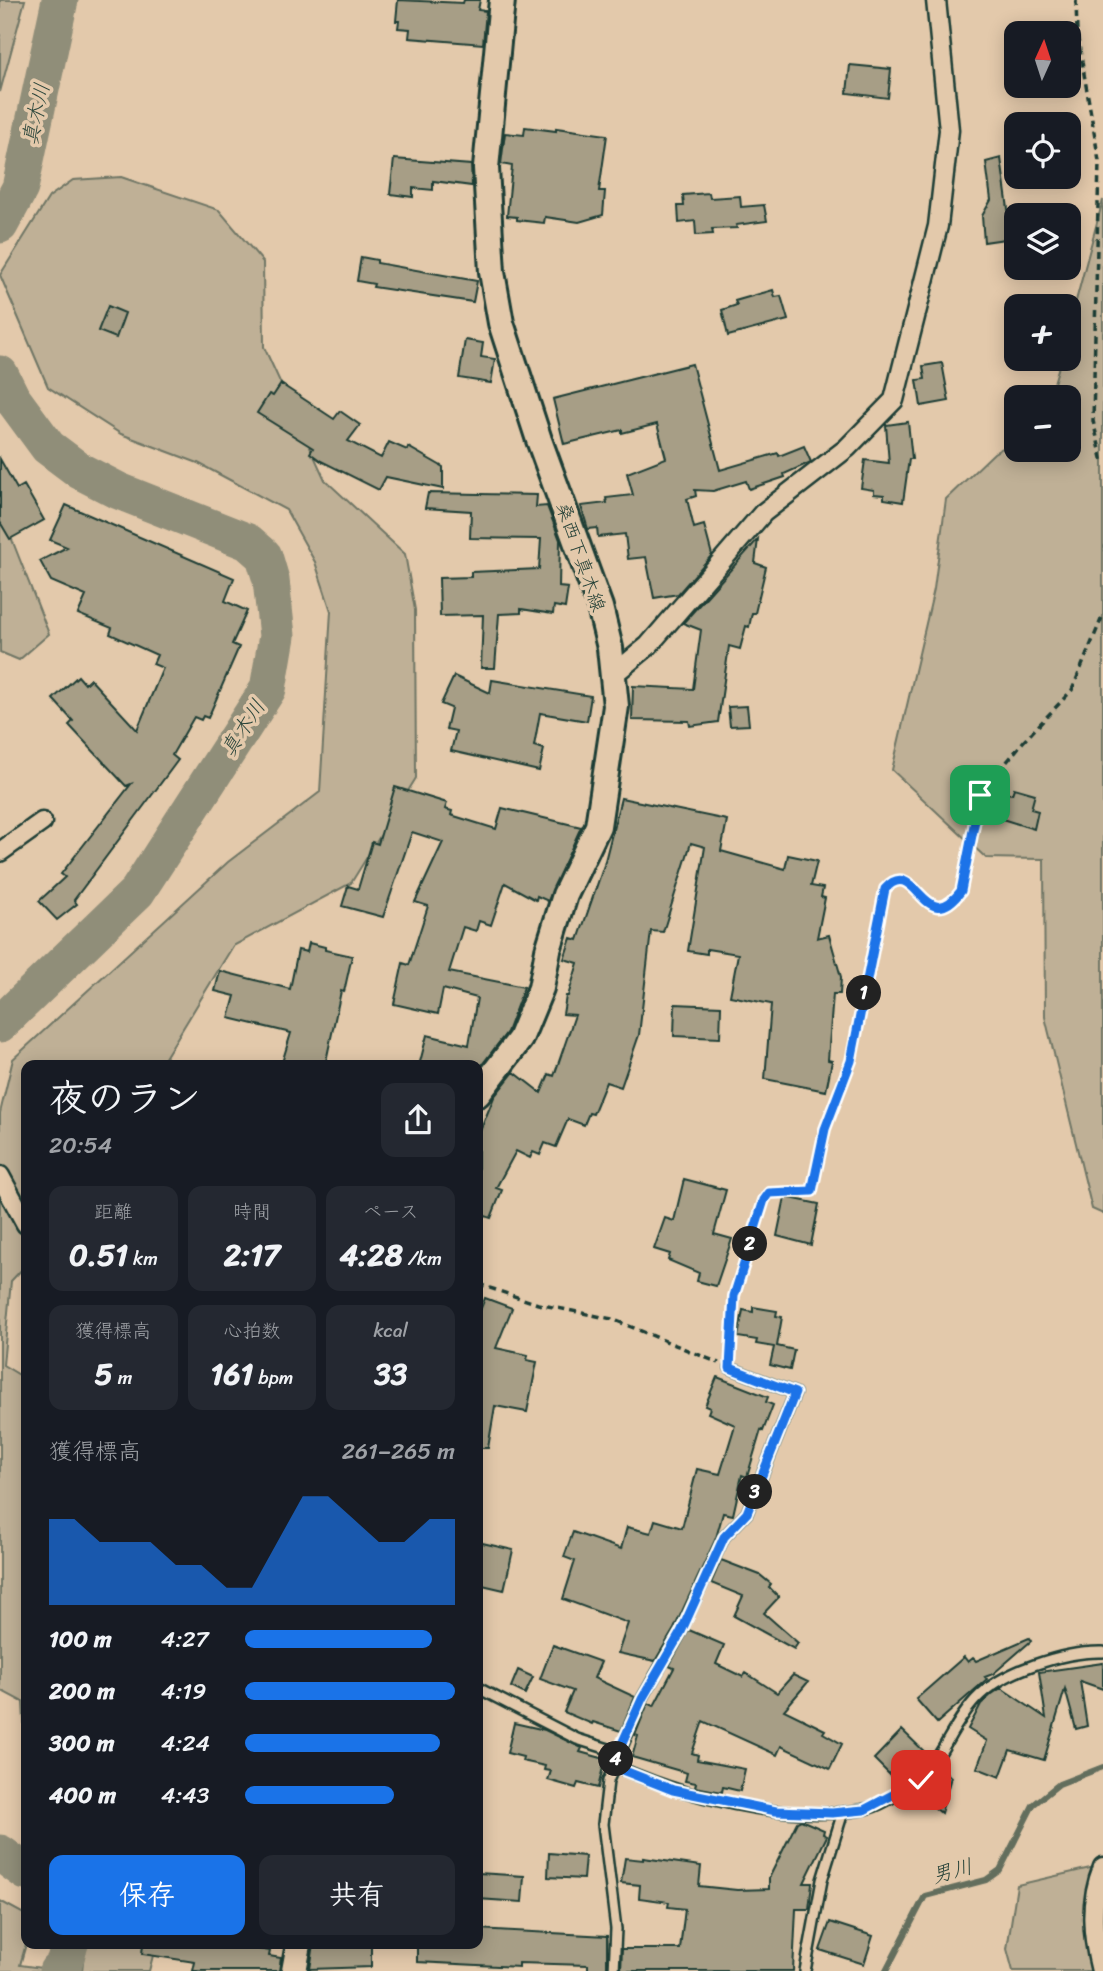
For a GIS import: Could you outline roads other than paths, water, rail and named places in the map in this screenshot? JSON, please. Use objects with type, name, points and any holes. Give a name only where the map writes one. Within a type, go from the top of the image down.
[{"type":"main road","name":"桑西下真木線","points":[[483,1087],[520,1039],[541,988],[548,950],[565,895],[598,827],[616,706],[614,674],[600,607],[501,323],[492,272],[486,167],[502,0]]},
{"type":"main road","points":[[294,1971],[298,1949]]},
{"type":"street","points":[[614,674],[648,646],[763,513],[847,448],[894,400],[938,226],[949,130],[936,0]]},
{"type":"street","points":[[0,852],[42,822]]},
{"type":"street","points":[[0,1176],[21,1215]]},
{"type":"street","points":[[1101,1971],[1093,1942],[1094,1891],[1103,1867]]},
{"type":"lane","points":[[614,1971],[616,1929],[603,1824],[612,1766],[642,1699],[681,1632],[724,1537],[747,1513],[795,1393],[730,1368]]},
{"type":"lane","points":[[612,1766],[673,1790],[776,1811],[864,1810],[921,1780],[976,1699],[1008,1676],[1038,1664],[1088,1651],[1103,1652]]},
{"type":"lane","points":[[483,1691],[577,1739],[618,1752]]},
{"type":"lane","points":[[805,1971],[822,1880],[843,1812]]},
{"type":"waterway","name":"真木川","points":[[0,225],[20,188],[60,0]]},
{"type":"waterway","name":"真木川","points":[[0,374],[12,398],[48,447],[80,471],[119,491],[248,542],[264,556],[271,580],[277,636],[268,689],[137,892],[0,1024]]},
{"type":"waterway","name":"男川","points":[[886,1971],[925,1896],[986,1880],[1000,1870],[1033,1805],[1059,1784],[1103,1767]]},
{"type":"waterway","name":"真木川","points":[[0,1853],[21,1868]]},
{"type":"waterway","name":"真木川","points":[[57,1971],[63,1966],[68,1949]]}]
